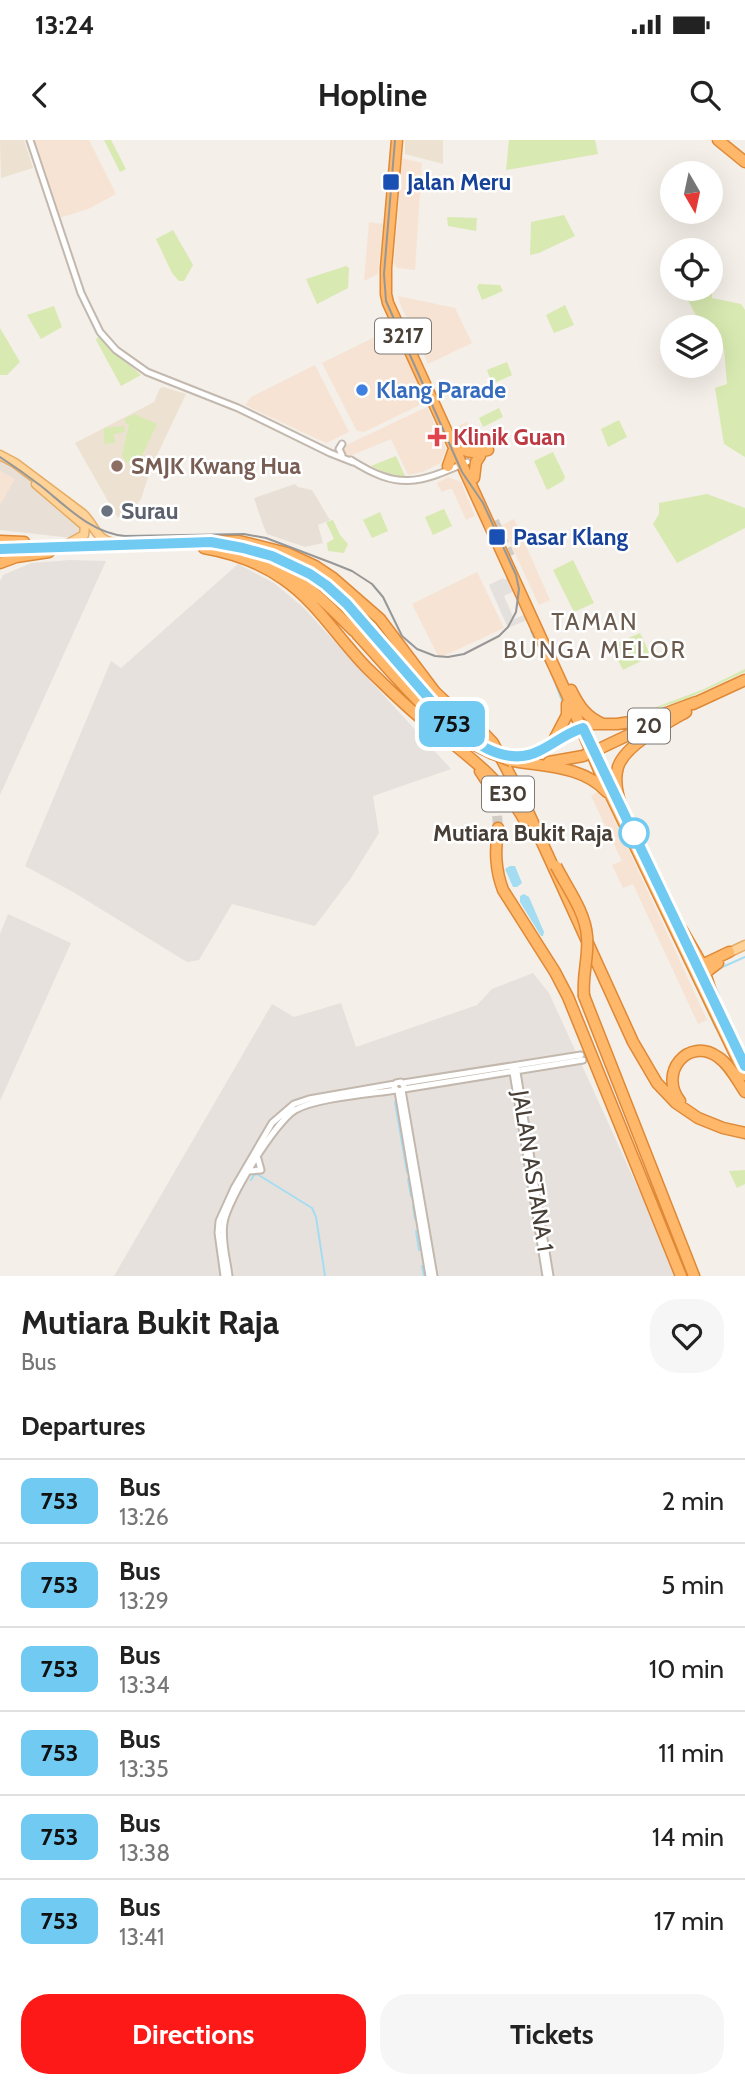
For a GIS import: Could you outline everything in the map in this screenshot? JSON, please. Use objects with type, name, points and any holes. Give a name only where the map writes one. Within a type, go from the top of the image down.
[{"type":"highway","name":"3217","points":[[398,140],[389,293],[454,435],[460,465],[474,478],[494,521]]},
{"type":"highway","name":"3217","points":[[398,140],[386,294],[460,465],[561,677]]},
{"type":"highway","points":[[718,140],[745,162]]},
{"type":"highway","points":[[724,140],[745,155]]},
{"type":"highway","points":[[422,366],[434,395],[432,402]]},
{"type":"highway","points":[[454,435],[459,447],[465,451],[484,453],[476,462],[474,478]]},
{"type":"highway","name":"E30","points":[[0,541],[63,547]]},
{"type":"highway","name":"E30","points":[[0,552],[207,545],[239,541],[287,553],[325,572],[360,599],[391,632],[435,692],[476,726],[501,755],[649,1072],[676,1103],[710,1126]]},
{"type":"highway","name":"E30","points":[[0,552],[142,544],[207,545],[257,552],[297,567],[326,585],[347,604],[456,727],[491,752]]},
{"type":"highway","name":"E30","points":[[207,545],[244,553],[283,569],[319,596],[447,728],[491,752]]},
{"type":"highway","name":"E30","points":[[207,545],[239,555],[285,579],[310,602],[365,666],[406,706],[491,775],[504,789],[520,812],[629,1046],[653,1086],[673,1106],[697,1122],[745,1135]]},
{"type":"highway","points":[[0,563],[16,557],[49,552]]},
{"type":"highway","name":"3217","points":[[510,556],[582,728],[745,1075]]},
{"type":"highway","points":[[561,677],[584,711],[595,720],[606,724]]},
{"type":"highway","points":[[550,744],[561,730],[567,716],[568,707],[561,677]]},
{"type":"highway","name":"20","points":[[491,752],[514,759],[547,762],[583,756],[745,680]]},
{"type":"highway","points":[[514,759],[535,753],[566,734],[592,724],[650,719],[696,702]]},
{"type":"highway","points":[[514,759],[589,776],[602,772],[618,764],[629,750],[693,708],[696,702]]},
{"type":"highway","points":[[446,738],[485,776],[496,801]]},
{"type":"highway","points":[[618,764],[618,805]]},
{"type":"highway","points":[[575,772],[594,781],[618,805]]},
{"type":"highway","points":[[498,828],[495,857],[503,890],[568,997],[681,1276]]},
{"type":"highway","points":[[544,847],[585,924],[587,942],[583,976],[584,996],[694,1276]]},
{"type":"highway","points":[[677,927],[701,962],[729,952]]},
{"type":"highway","points":[[677,927],[745,1066]]},
{"type":"highway","points":[[713,998],[705,973],[718,963]]},
{"type":"highway","points":[[699,970],[720,1023]]},
{"type":"highway","points":[[710,1126],[684,1105],[673,1090],[673,1070],[683,1057],[701,1051],[717,1056],[728,1066],[745,1092]]},
{"type":"main road","points":[[0,457],[108,542],[142,544]]},
{"type":"main road","points":[[63,547],[82,537],[89,528]]},
{"type":"main road","points":[[699,970],[745,945]]},
{"type":"main road","points":[[699,970],[745,951]]},
{"type":"street","points":[[30,140],[81,293],[100,332],[116,350],[147,373],[224,402],[397,481],[416,480],[460,465]]},
{"type":"street","points":[[224,402],[237,405],[353,462]]},
{"type":"street","points":[[342,444],[339,449],[342,455]]},
{"type":"street","points":[[227,1276],[223,1235],[228,1208],[258,1156],[285,1117],[296,1109],[399,1088],[582,1057]]},
{"type":"street","name":"JALAN ASTANA 1","points":[[514,1069],[548,1276]]},
{"type":"street","points":[[227,1276],[218,1233],[219,1221],[234,1186],[266,1133],[283,1113],[302,1102],[399,1088]]},
{"type":"street","points":[[399,1088],[429,1276]]},
{"type":"street","points":[[399,1088],[420,1188],[434,1276]]},
{"type":"street","points":[[251,1168],[253,1158],[266,1133]]},
{"type":"street","points":[[234,1186],[249,1166],[261,1170],[258,1156]]},
{"type":"street","points":[[411,1163],[416,1185],[420,1188]]},
{"type":"street","points":[[419,1214],[417,1193],[420,1188]]},
{"type":"shaded area","points":[[0,140],[24,140],[33,168],[1,178]]},
{"type":"shaded area","points":[[32,140],[89,140],[116,194],[88,209],[59,218]]},
{"type":"shaded area","points":[[405,140],[443,140],[443,164],[405,154]]},
{"type":"shaded area","points":[[402,158],[422,163],[415,270],[397,268],[394,264]]},
{"type":"shaded area","points":[[369,222],[383,224],[378,274],[364,281]]},
{"type":"shaded area","points":[[398,296],[455,308],[472,343],[428,364]]},
{"type":"shaded area","points":[[393,328],[426,402],[364,432],[357,431],[322,363]]},
{"type":"shaded area","points":[[315,365],[349,432],[326,443],[245,405],[251,397]]},
{"type":"shaded area","name":"SMJK Kwang Hua","points":[[163,387],[186,394],[151,468],[141,499],[126,519],[117,517],[75,443],[154,402]]},
{"type":"shaded area","points":[[427,407],[446,449],[441,463],[422,472],[408,475],[391,439],[350,456],[340,448]]},
{"type":"shaded area","points":[[467,422],[476,442],[471,444],[466,442],[458,426]]},
{"type":"shaded area","points":[[0,451],[22,463],[90,518],[92,525],[72,538],[0,530]]},
{"type":"shaded area","points":[[0,471],[15,479],[0,505]]},
{"type":"shaded area","points":[[448,477],[461,482],[475,516],[466,520],[452,489],[442,492],[437,483]]},
{"type":"shaded area","points":[[295,484],[312,490],[330,520],[318,525],[323,543],[305,547],[267,534],[254,498]]},
{"type":"shaded area","points":[[514,519],[550,600],[539,605],[502,525]]},
{"type":"shaded area","points":[[106,561],[0,795],[0,581],[3,575],[31,563]]},
{"type":"shaded area","points":[[238,564],[274,583],[303,607],[451,769],[373,796],[379,833],[351,878],[315,926],[232,904],[199,960],[187,962],[73,892],[25,866],[111,661],[121,668]]},
{"type":"shaded area","points":[[477,572],[504,628],[439,658],[412,604]]},
{"type":"shaded area","points":[[508,578],[514,591],[504,596],[514,619],[524,615],[527,620],[508,628],[489,585]]},
{"type":"shaded area","points":[[598,791],[602,792],[707,1020],[698,1024],[633,884],[623,888],[612,865],[622,861],[591,796]]},
{"type":"shaded area","points":[[8,914],[71,943],[0,1101],[0,934]]},
{"type":"shaded area","points":[[533,973],[549,993],[678,1276],[114,1276],[272,1004],[294,1017],[341,1003],[356,1047],[477,1005],[492,989]]},
{"type":"green space","points":[[104,140],[111,140],[126,169],[120,172]]},
{"type":"green space","points":[[509,140],[595,140],[598,154],[506,170]]},
{"type":"green space","points":[[564,215],[575,236],[530,255],[531,222]]},
{"type":"green space","points":[[447,217],[477,218],[476,231],[448,226]]},
{"type":"green space","points":[[173,230],[193,265],[184,281],[179,281],[172,273],[156,239]]},
{"type":"green space","points":[[346,266],[349,268],[348,288],[317,304],[306,279]]},
{"type":"green space","points":[[479,284],[500,285],[503,291],[482,300],[477,287]]},
{"type":"green space","points":[[723,300],[741,304],[745,310],[745,457],[724,444],[715,388],[727,384],[723,315],[696,315],[688,301]]},
{"type":"green space","points":[[565,305],[574,325],[554,333],[546,315]]},
{"type":"green space","points":[[54,306],[62,327],[41,339],[27,315]]},
{"type":"green space","points":[[0,328],[20,362],[7,375],[0,375]]},
{"type":"green space","points":[[99,335],[141,375],[121,386],[96,340]]},
{"type":"green space","points":[[507,362],[512,375],[492,384],[487,370]]},
{"type":"green space","points":[[499,408],[503,417],[483,427],[479,418]]},
{"type":"green space","points":[[134,414],[157,424],[138,464],[127,463],[122,456],[129,424],[124,419]]},
{"type":"green space","points":[[619,420],[627,437],[608,447],[601,429]]},
{"type":"green space","points":[[124,426],[125,432],[114,434],[115,443],[104,444],[104,428]]},
{"type":"green space","points":[[553,452],[565,477],[547,490],[534,461]]},
{"type":"green space","points":[[396,456],[406,478],[371,466]]},
{"type":"green space","points":[[707,494],[745,508],[745,528],[677,563],[653,524],[659,514],[659,503]]},
{"type":"green space","points":[[444,509],[452,526],[433,535],[425,517]]},
{"type":"green space","points":[[380,512],[388,531],[372,538],[363,520]]},
{"type":"green space","points":[[333,520],[348,544],[344,553],[328,551],[327,543],[334,539],[326,522]]},
{"type":"green space","name":"TAMAN BUNGA MELOR","points":[[573,560],[594,603],[574,612],[553,570]]},
{"type":"green space","points":[[640,633],[651,656],[623,670],[611,646]]},
{"type":"green space","points":[[745,669],[745,672],[686,699],[651,710],[704,689]]},
{"type":"green space","points":[[745,1170],[745,1184],[737,1188],[729,1171]]},
{"type":"water","points":[[515,866],[522,883],[517,887],[513,887],[505,869]]},
{"type":"water","points":[[524,894],[529,897],[544,932],[543,936],[520,902],[520,896]]},
{"type":"waterway","points":[[531,631],[548,666]]},
{"type":"waterway","points":[[552,674],[562,701]]},
{"type":"waterway","points":[[671,932],[716,1028]]},
{"type":"waterway","points":[[718,969],[745,957]]},
{"type":"waterway","points":[[712,980],[719,995]]},
{"type":"waterway","points":[[721,1001],[745,1052]]},
{"type":"waterway","points":[[720,1035],[731,1056]]},
{"type":"waterway","points":[[395,1102],[407,1172]]},
{"type":"waterway","points":[[517,1116],[525,1167]]},
{"type":"waterway","points":[[251,1180],[257,1174],[312,1208],[316,1217],[325,1276]]},
{"type":"waterway","points":[[408,1179],[411,1196]]},
{"type":"waterway","points":[[527,1182],[533,1216]]},
{"type":"waterway","points":[[413,1206],[415,1219]]},
{"type":"waterway","points":[[416,1231],[419,1250]]},
{"type":"waterway","points":[[536,1232],[542,1270]]},
{"type":"waterway","points":[[422,1266],[424,1276]]},
{"type":"tunnel","points":[[494,521],[510,556]]},
{"type":"tunnel","points":[[496,801],[498,828]]},
{"type":"tram line","points":[[0,457],[90,524],[113,534],[244,534],[266,538],[352,571],[372,584],[383,597],[402,636],[417,649],[435,656],[464,654],[499,636],[508,627],[516,612],[519,589],[516,575],[483,503],[462,472],[386,301],[384,274],[395,140]]},
{"type":"bus line","name":"753","points":[[0,549],[211,542],[257,552],[297,567],[326,585],[347,604],[446,718],[476,742],[514,758],[523,757],[583,728],[745,1066]]},
{"type":"place","name":"Jalan Meru","points":[[391,182]]},
{"type":"place","name":"Klang Parade","points":[[362,390]]},
{"type":"place","name":"Klinik Guan","points":[[437,437]]},
{"type":"place","name":"SMJK Kwang Hua","points":[[117,466]]},
{"type":"place","name":"Surau","points":[[107,511]]},
{"type":"place","name":"Pasar Klang","points":[[497,537]]},
{"type":"place","name":"Mutiara Bukit Raja","points":[[634,833]]},
{"type":"district","name":"TAMAN BUNGA MELOR","points":[[595,636]]}]
